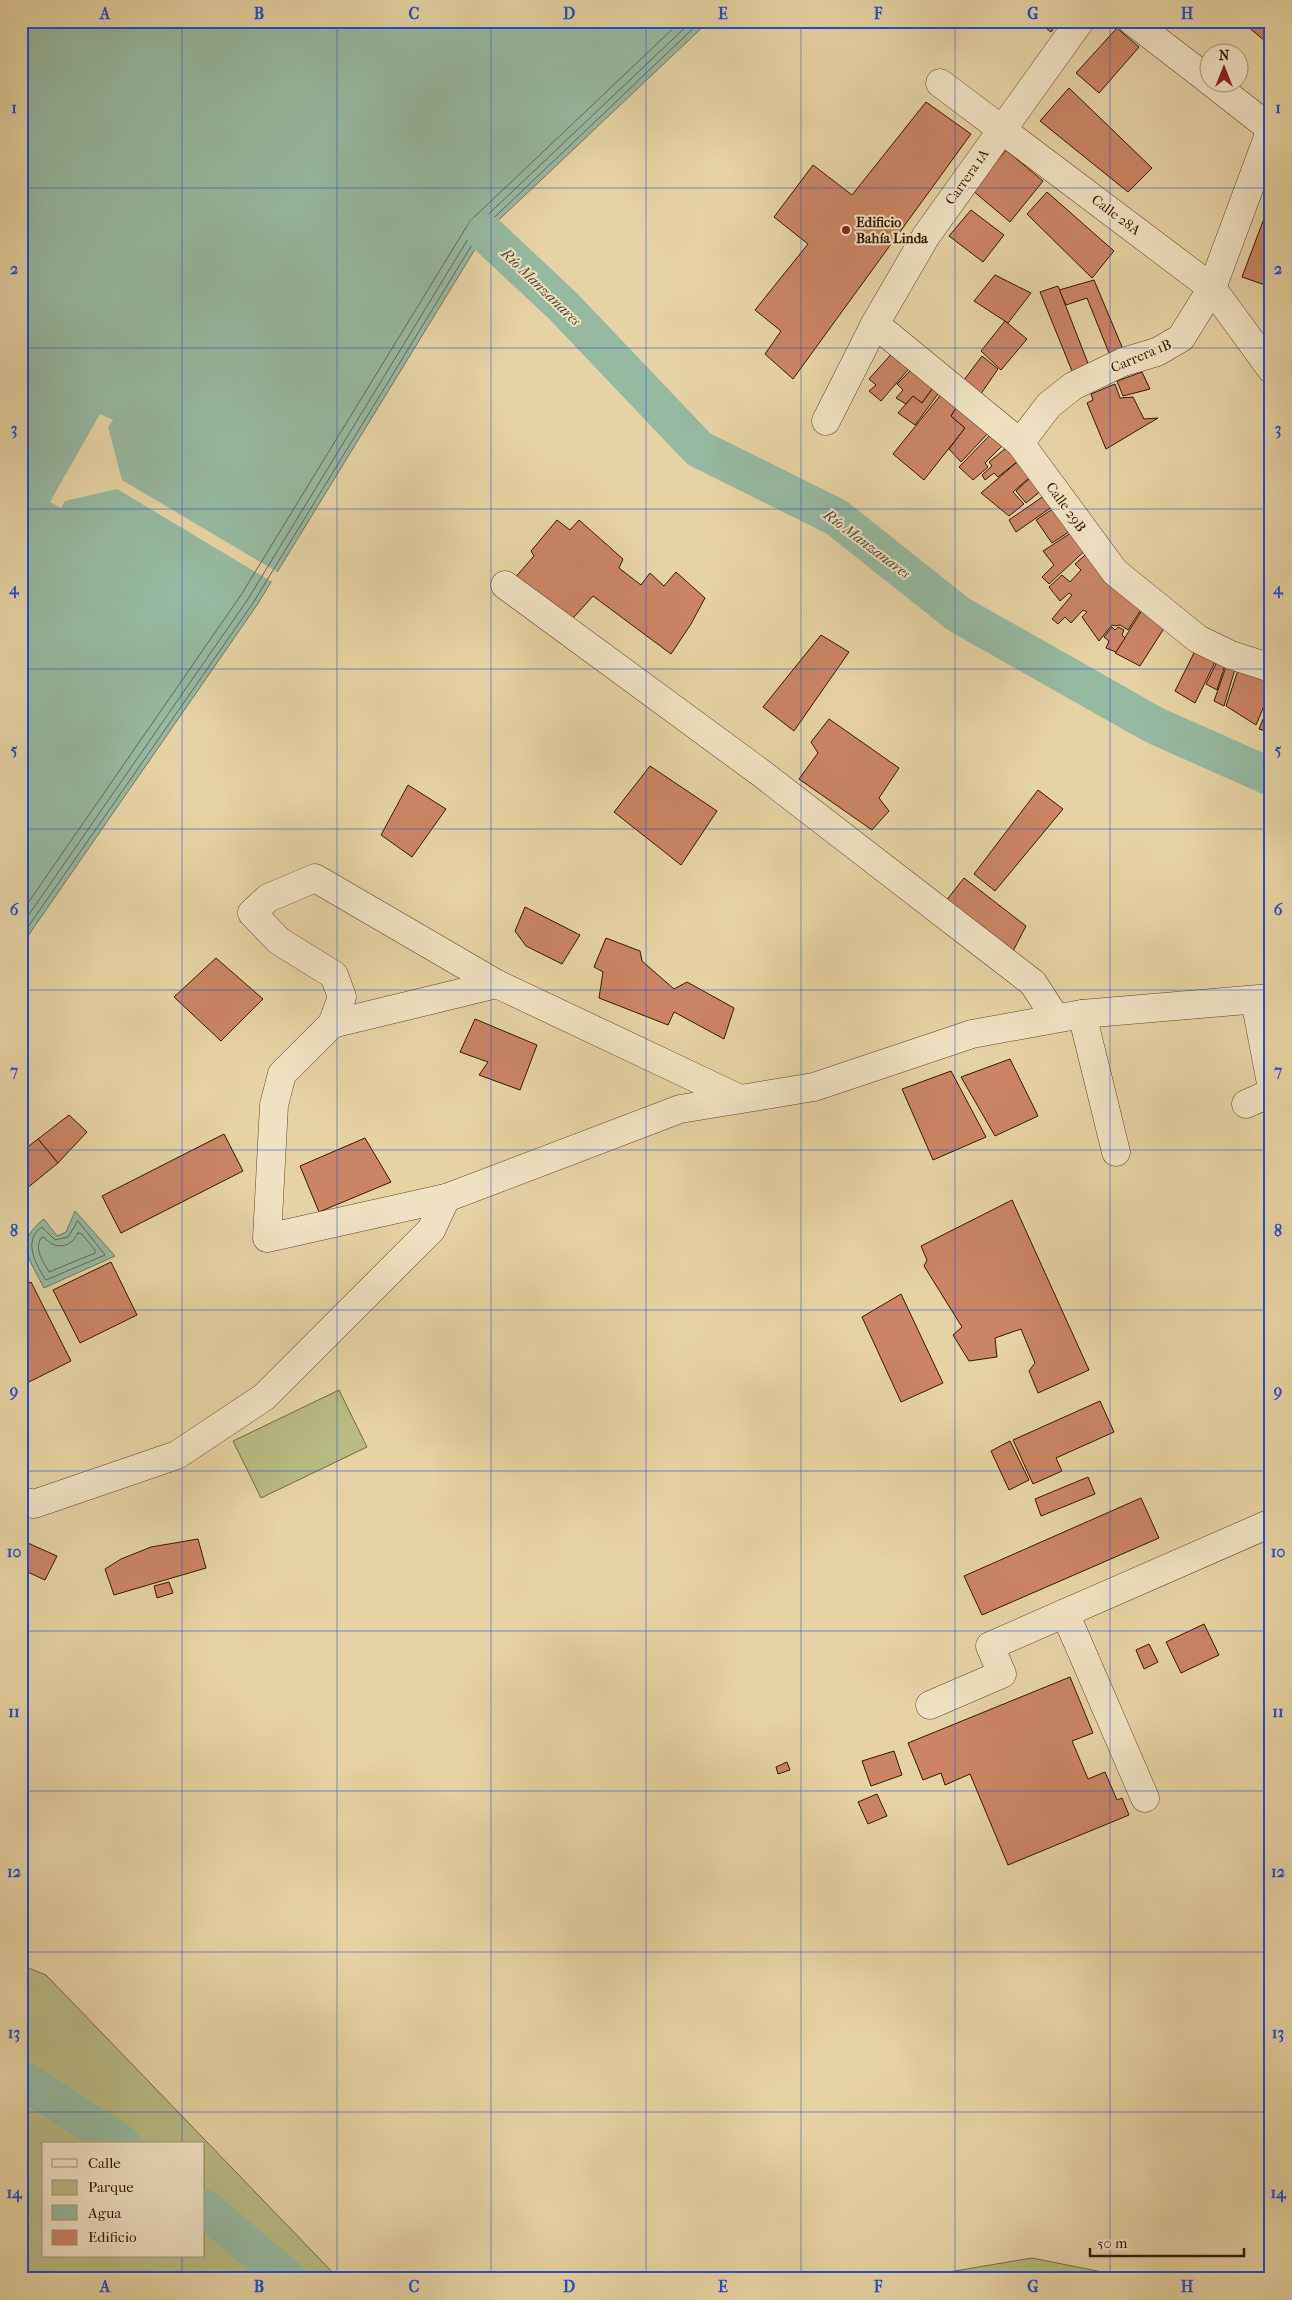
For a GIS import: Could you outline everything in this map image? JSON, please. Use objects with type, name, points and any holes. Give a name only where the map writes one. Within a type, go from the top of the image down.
[{"type":"street","name":"Carrera 1A","points":[[826,421],[875,324],[926,236],[1080,21]]},
{"type":"street","points":[[1132,21],[1200,74]]},
{"type":"street","name":"Calle 28A","points":[[940,83],[1212,288],[1271,369]]},
{"type":"street","points":[[1223,92],[1271,129]]},
{"type":"street","name":"Carrera 1B","points":[[1020,443],[1049,405],[1073,386],[1123,362],[1156,352],[1181,338],[1212,288],[1271,129]]},
{"type":"street","name":"Calle 29B","points":[[875,324],[1020,443],[1114,572],[1198,638],[1231,654],[1271,668]]},
{"type":"street","points":[[505,586],[761,773],[1033,984],[1068,1015],[1116,1152]]},
{"type":"street","points":[[740,1100],[497,984],[315,878],[268,898],[252,913],[279,941],[334,975],[342,997],[332,1024],[282,1074],[274,1105],[267,1238],[446,1198],[680,1109],[740,1100],[814,1087],[972,1034],[1068,1015],[1263,999],[1271,1083]]},
{"type":"street","points":[[332,1024],[497,984]]},
{"type":"street","points":[[1246,1104],[1271,1094]]},
{"type":"street","points":[[21,1501],[34,1504],[176,1455],[264,1398],[432,1230],[446,1198]]},
{"type":"street","points":[[930,1705],[1002,1674],[990,1646],[1271,1523]]},
{"type":"street","points":[[1065,1613],[1145,1798]]},
{"type":"green space","points":[[339,1390],[367,1447],[261,1498],[233,1441]]},
{"type":"green space","points":[[21,1965],[46,1975],[339,2279],[21,2279]]},
{"type":"green space","points":[[1032,2258],[1137,2279],[907,2279]]},
{"type":"water","points":[[21,21],[709,21],[485,233],[257,605],[21,946]]},
{"type":"water","points":[[75,1211],[115,1256],[44,1288],[27,1252],[29,1236],[44,1219],[57,1236],[66,1232]]},
{"type":"pier","points":[[100,414],[113,420],[108,427],[122,480],[279,573],[274,583],[117,489],[65,501],[61,508],[50,502]]},
{"type":"building","points":[[1037,21],[1059,21],[1051,32]]},
{"type":"building","points":[[1241,21],[1271,21],[1271,46]]},
{"type":"building","points":[[1117,28],[1139,47],[1099,93],[1076,73]]},
{"type":"building","points":[[1069,88],[1152,168],[1128,192],[1040,121]]},
{"type":"building","name":"Edificio Bahía Linda","points":[[926,102],[971,134],[793,379],[765,354],[781,331],[755,310],[808,244],[774,217],[813,165],[852,195]]},
{"type":"building","points":[[1006,150],[1043,181],[1010,222],[972,190]]},
{"type":"building","points":[[1047,192],[1114,251],[1092,278],[1027,214]]},
{"type":"building","points":[[1271,200],[1271,287],[1242,277]]},
{"type":"building","points":[[971,210],[1004,235],[983,262],[949,236]]},
{"type":"building","points":[[995,275],[1031,293],[1008,323],[974,301]]},
{"type":"building","points":[[1094,280],[1125,354],[1111,358],[1087,298],[1066,305],[1059,290]]},
{"type":"building","points":[[1058,286],[1089,366],[1072,371],[1040,292]]},
{"type":"building","points":[[1005,321],[1027,339],[1001,370],[981,351]]},
{"type":"building","points":[[895,350],[913,364],[881,401],[869,391],[876,385],[869,379]]},
{"type":"building","points":[[982,356],[998,369],[978,398],[961,384]]},
{"type":"building","points":[[916,365],[937,382],[922,403],[913,396],[906,404],[896,398],[903,390],[897,384]]},
{"type":"building","points":[[1142,372],[1150,389],[1123,396],[1117,381]]},
{"type":"building","points":[[1115,384],[1120,398],[1133,397],[1144,419],[1158,418],[1106,449],[1087,403],[1093,400],[1091,394]]},
{"type":"building","points":[[935,385],[941,390],[915,425],[898,413],[913,396],[922,403]]},
{"type":"building","points":[[943,392],[958,405],[951,416],[965,428],[924,480],[893,454]]},
{"type":"building","points":[[958,405],[992,429],[961,462],[949,449],[965,428],[951,416]]},
{"type":"building","points":[[990,435],[1002,446],[985,463],[988,467],[973,480],[959,467]]},
{"type":"building","points":[[1011,444],[1023,457],[998,477],[994,473],[985,480],[982,475],[992,466],[989,462]]},
{"type":"building","points":[[1023,457],[1037,471],[1013,492],[1024,504],[1009,516],[981,493]]},
{"type":"building","points":[[1033,475],[1047,486],[1026,503],[1016,491]]},
{"type":"building","points":[[1051,491],[1059,502],[1016,532],[1009,520]]},
{"type":"building","points":[[1060,504],[1078,526],[1052,543],[1036,520]]},
{"type":"building","points":[[557,520],[570,530],[579,520],[623,559],[619,568],[641,585],[650,573],[664,586],[676,572],[705,598],[691,624],[671,654],[593,596],[565,627],[513,580],[534,556],[531,551]]},
{"type":"building","points":[[1077,529],[1090,546],[1049,584],[1042,577],[1054,565],[1043,551]]},
{"type":"building","points":[[1094,547],[1147,600],[1128,630],[1120,625],[1112,625],[1099,641],[1082,617],[1087,612],[1083,610],[1071,623],[1065,617],[1058,624],[1052,619],[1072,595],[1069,593],[1060,601],[1049,587],[1062,575],[1070,582],[1081,570],[1075,564]]},
{"type":"building","points":[[1146,604],[1170,619],[1140,666],[1115,653]]},
{"type":"building","points":[[1112,627],[1115,630],[1118,627],[1124,630],[1122,635],[1125,638],[1116,652],[1106,648],[1109,641],[1104,637]]},
{"type":"building","points":[[821,635],[849,652],[794,731],[763,707]]},
{"type":"building","points":[[1198,645],[1218,656],[1195,703],[1175,691]]},
{"type":"building","points":[[1220,656],[1226,662],[1217,690],[1206,684]]},
{"type":"building","points":[[1227,664],[1236,666],[1224,706],[1214,701]]},
{"type":"building","points":[[1240,664],[1271,673],[1271,689],[1256,725],[1226,706]]},
{"type":"building","points":[[1271,700],[1271,733],[1259,729]]},
{"type":"building","points":[[829,719],[899,768],[879,798],[889,811],[872,830],[799,779],[818,753],[811,742]]},
{"type":"building","points":[[650,766],[717,811],[681,865],[614,812]]},
{"type":"building","points":[[408,785],[446,809],[412,857],[381,835]]},
{"type":"building","points":[[1038,790],[1063,809],[995,891],[974,874]]},
{"type":"building","points":[[964,878],[1026,926],[1012,953],[945,902]]},
{"type":"building","points":[[525,907],[580,935],[562,964],[526,946],[515,931]]},
{"type":"building","points":[[606,938],[640,951],[642,961],[674,989],[687,982],[734,1008],[724,1039],[674,1012],[668,1025],[599,998],[603,972],[594,967]]},
{"type":"building","points":[[216,958],[263,999],[221,1041],[174,997]]},
{"type":"building","points":[[475,1019],[537,1045],[520,1090],[479,1075],[488,1062],[460,1052]]},
{"type":"building","points":[[1010,1059],[1038,1116],[995,1136],[961,1077]]},
{"type":"building","points":[[951,1071],[986,1137],[933,1160],[902,1089]]},
{"type":"building","points":[[69,1115],[87,1132],[58,1163],[38,1139]]},
{"type":"building","points":[[224,1134],[243,1171],[121,1233],[102,1196]]},
{"type":"building","points":[[365,1138],[391,1182],[319,1212],[300,1166]]},
{"type":"building","points":[[38,1139],[58,1163],[21,1193],[21,1152]]},
{"type":"building","points":[[1012,1200],[1089,1370],[1038,1393],[1029,1371],[1035,1363],[1021,1329],[995,1338],[997,1357],[969,1361],[953,1335],[962,1327],[924,1266],[927,1260],[921,1246]]},
{"type":"building","points":[[111,1262],[137,1315],[80,1343],[53,1290]]},
{"type":"building","points":[[31,1282],[71,1361],[21,1386],[21,1287]]},
{"type":"building","points":[[901,1294],[943,1383],[901,1402],[862,1317]]},
{"type":"building","points":[[1100,1401],[1114,1432],[1056,1458],[1062,1471],[1033,1484],[1013,1440]]},
{"type":"building","points":[[1010,1441],[1029,1480],[1009,1490],[991,1451]]},
{"type":"building","points":[[1088,1477],[1095,1494],[1041,1516],[1035,1499]]},
{"type":"building","points":[[1141,1498],[1159,1538],[982,1615],[964,1576]]},
{"type":"building","points":[[198,1539],[206,1568],[114,1595],[105,1569],[121,1559],[151,1547]]},
{"type":"building","points":[[21,1540],[57,1556],[45,1580],[21,1569]]},
{"type":"building","points":[[169,1582],[173,1593],[157,1598],[154,1586]]},
{"type":"building","points":[[1204,1624],[1219,1655],[1181,1673],[1166,1642]]},
{"type":"building","points":[[1149,1644],[1158,1662],[1144,1669],[1136,1650]]},
{"type":"building","points":[[1070,1677],[1093,1733],[1072,1741],[1088,1779],[1105,1772],[1117,1800],[1122,1798],[1129,1815],[1008,1865],[970,1774],[945,1785],[941,1773],[923,1780],[908,1743]]},
{"type":"building","points":[[894,1751],[902,1775],[871,1786],[862,1761]]},
{"type":"building","points":[[787,1762],[790,1770],[778,1774],[776,1767]]},
{"type":"building","points":[[877,1794],[887,1816],[868,1824],[858,1802]]},
{"type":"waterway","name":"Río Manzanares","points":[[485,233],[563,306],[699,449],[836,517],[958,614],[1154,725],[1271,777]]},
{"type":"waterway","points":[[21,2079],[119,2142]]},
{"type":"waterway","points":[[205,2209],[288,2279]]},
{"type":"place","name":"Edificio Bahía Linda","points":[[846,230]]}]
